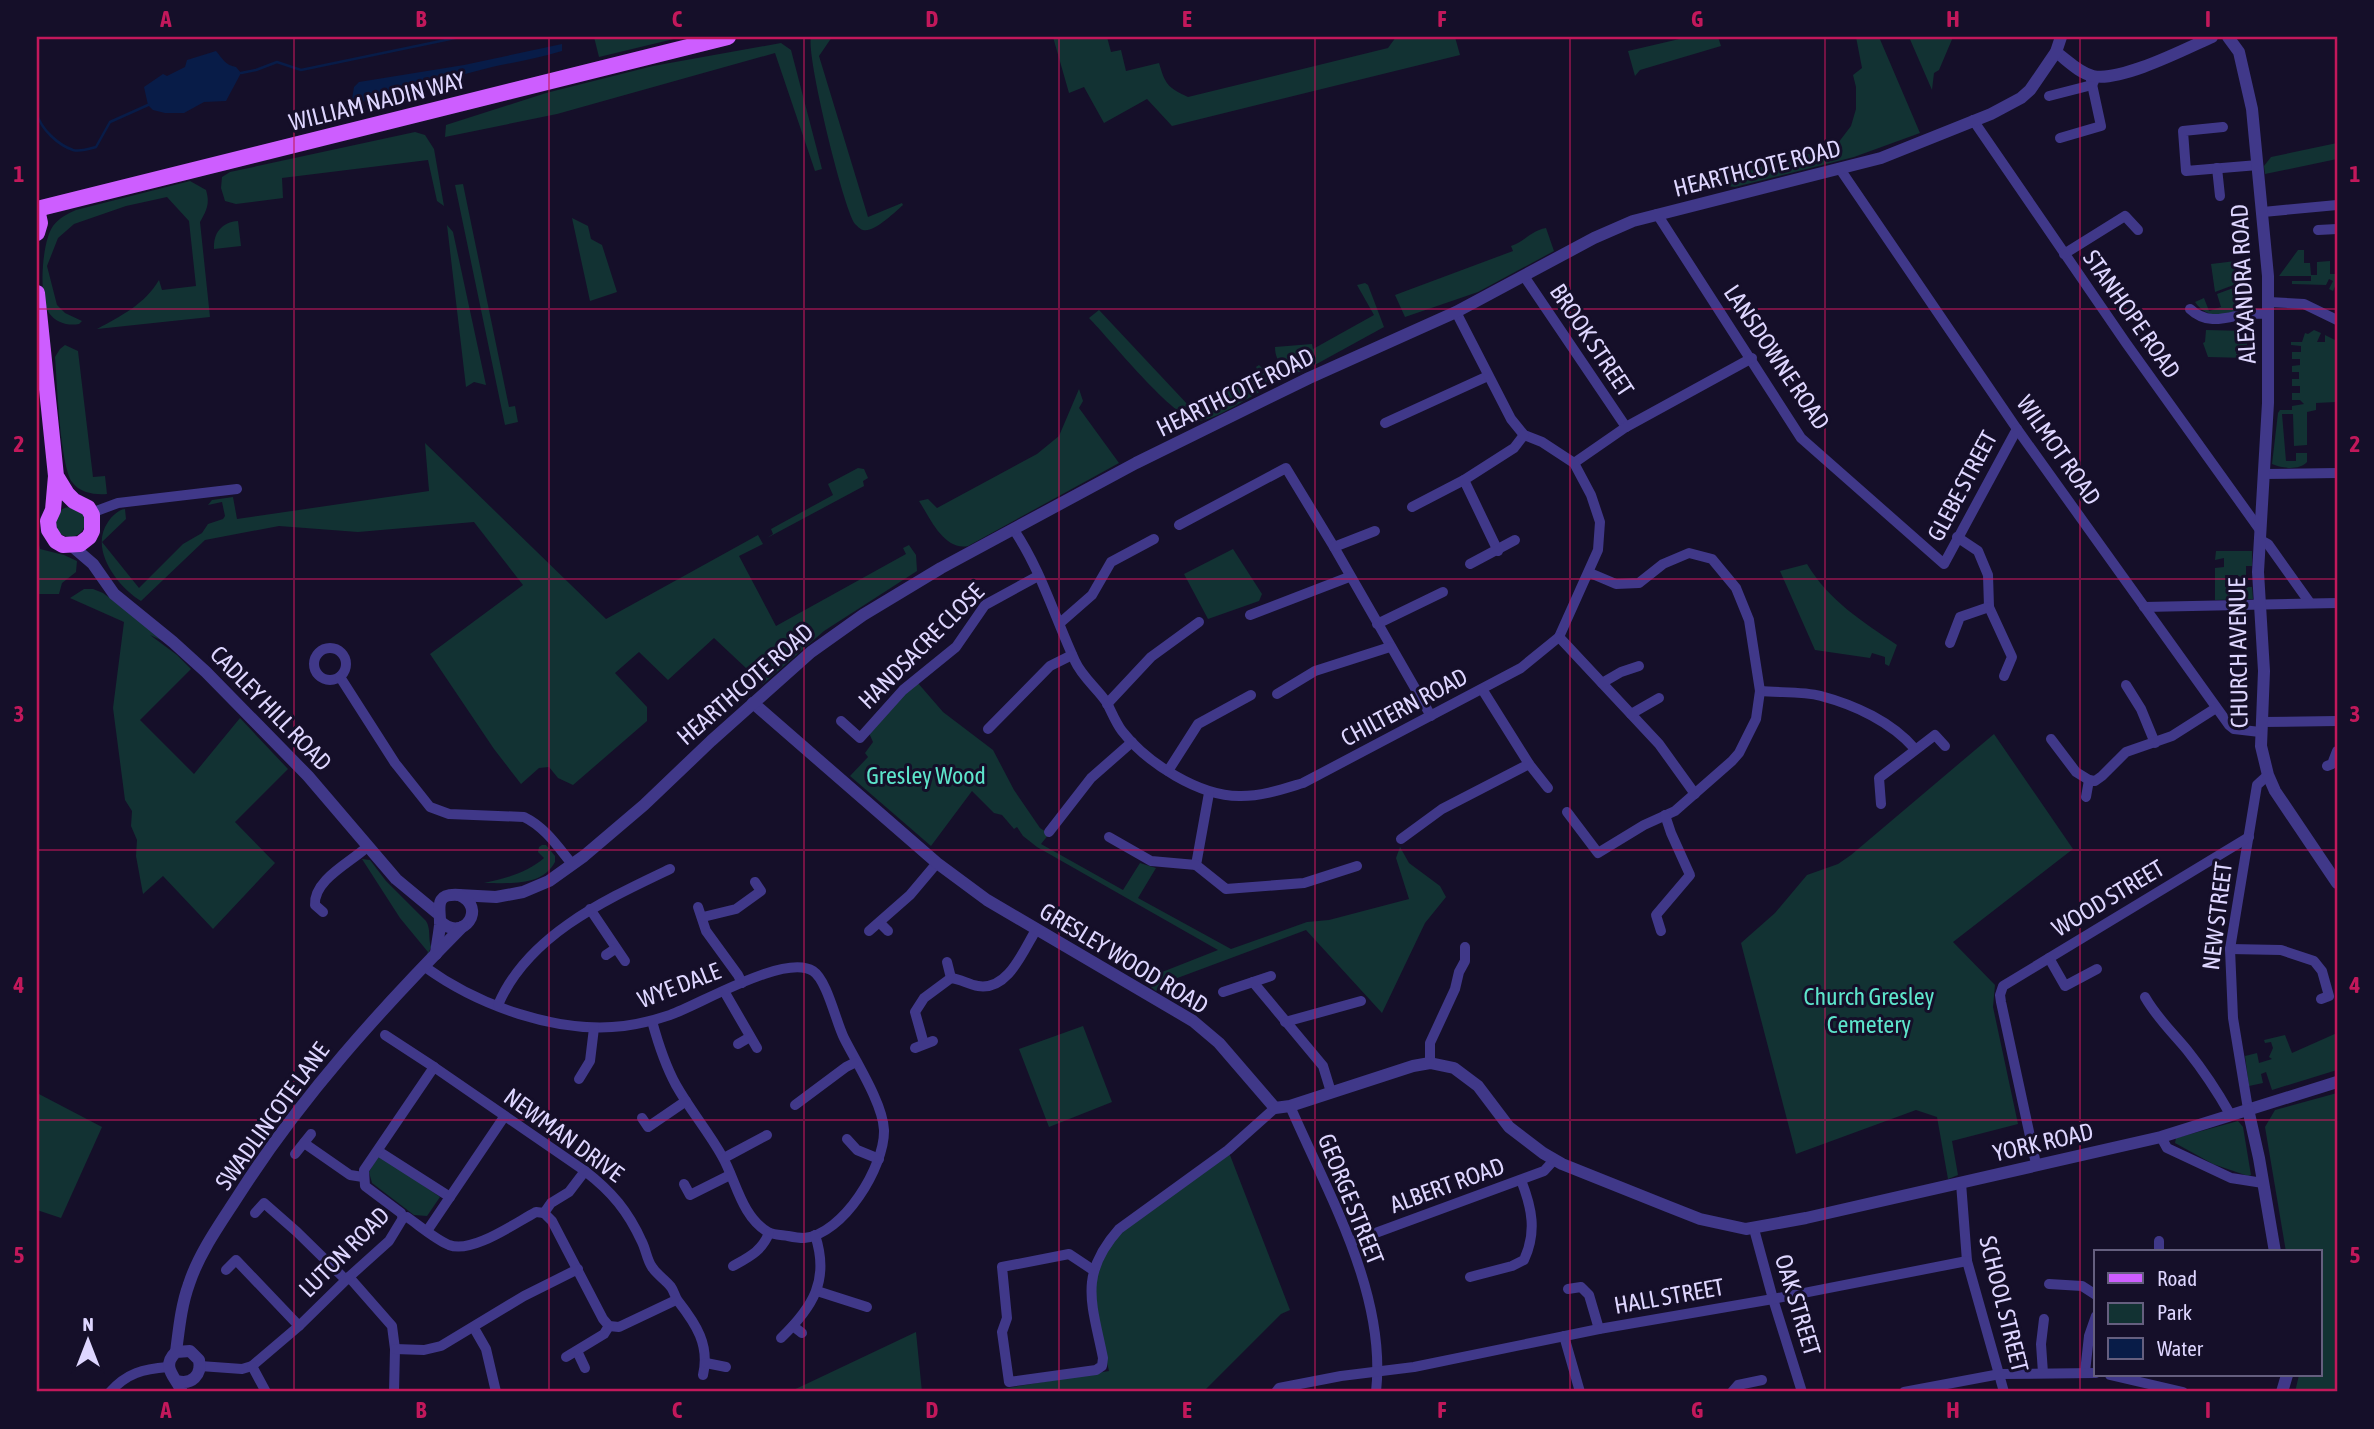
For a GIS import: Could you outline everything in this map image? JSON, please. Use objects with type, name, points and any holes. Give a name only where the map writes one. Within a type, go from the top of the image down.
[{"type":"main road","name":"WILLIAM NADIN WAY","points":[[37,209],[728,37]]},
{"type":"main road","points":[[37,209],[40,223],[37,233]]},
{"type":"main road","points":[[37,293],[56,476],[46,521],[49,530],[64,543]]},
{"type":"main road","points":[[56,476],[74,501]]},
{"type":"main road","points":[[37,540],[83,543],[89,537],[94,523],[91,513],[82,504],[74,501],[62,503],[46,521]]},
{"type":"street","name":"HEARTHCOTE ROAD","points":[[453,895],[496,897],[537,887],[572,864],[644,805],[811,652],[863,615],[941,568],[1136,463],[1309,378],[1456,312],[1594,237],[1657,214],[1840,169],[1904,150],[2021,98],[2039,79],[2056,52],[2061,37]]},
{"type":"street","points":[[2049,96],[2093,79],[2156,61],[2212,37]]},
{"type":"street","name":"ALEXANDRA ROAD","points":[[2232,38],[2245,75],[2258,165],[2269,308],[2268,403],[2260,534]]},
{"type":"street","points":[[2056,52],[2093,79],[2101,126],[2060,138]]},
{"type":"street","name":"STANHOPE ROAD","points":[[1973,120],[2310,603]]},
{"type":"street","points":[[2222,127],[2183,131],[2186,171],[2258,165]]},
{"type":"street","name":"WILMOT ROAD","points":[[1840,169],[2017,429],[2216,708],[2234,729],[2337,721]]},
{"type":"street","points":[[2217,169],[2220,196]]},
{"type":"street","points":[[2263,212],[2337,205]]},
{"type":"street","name":"LANSDOWNE ROAD","points":[[1657,214],[1801,438],[1944,564]]},
{"type":"street","points":[[2064,254],[2125,216],[2138,230]]},
{"type":"street","points":[[2318,230],[2337,229]]},
{"type":"street","name":"BROOK STREET","points":[[1524,276],[1626,427]]},
{"type":"street","points":[[2190,309],[2197,315],[2216,320],[2269,308],[2304,304],[2337,320]]},
{"type":"street","name":"CHILTERN ROAD","points":[[1014,530],[1038,576],[1076,664],[1132,742],[1168,771],[1209,793],[1240,796],[1269,793],[1303,783],[1521,668],[1559,637],[1590,573],[1598,550],[1600,522],[1591,495],[1574,463],[1542,442],[1524,435],[1511,419],[1456,312]]},
{"type":"street","name":"BROOK STREET","points":[[1574,463],[1626,427],[1752,358]]},
{"type":"street","points":[[1385,423],[1488,376]]},
{"type":"street","name":"GLEBE STREET","points":[[1944,564],[2017,429]]},
{"type":"street","points":[[1412,507],[1464,480],[1514,448],[1524,435]]},
{"type":"street","points":[[1179,525],[1286,468],[1431,716]]},
{"type":"street","points":[[2263,474],[2337,473]]},
{"type":"street","points":[[1464,480],[1498,551]]},
{"type":"street","points":[[91,513],[118,503],[237,489]]},
{"type":"street","points":[[1334,547],[1374,531]]},
{"type":"street","name":"CHURCH AVENUE","points":[[2260,534],[2258,572],[2264,671],[2261,746],[2268,775]]},
{"type":"street","name":"CADLEY HILL ROAD","points":[[89,537],[93,564]]},
{"type":"street","points":[[1957,537],[1978,551],[1988,575],[1989,607],[2012,657],[2004,676]]},
{"type":"street","points":[[1060,624],[1092,595],[1111,562],[1154,539]]},
{"type":"street","points":[[1470,564],[1515,540]]},
{"type":"street","name":"CADLEY HILL ROAD","points":[[64,543],[93,564],[114,594],[206,673],[308,776],[396,879],[439,917]]},
{"type":"street","points":[[1567,812],[1598,853],[1675,811],[1739,753],[1756,719],[1760,691],[1749,620],[1736,589],[1712,559],[1689,554],[1663,564],[1639,583],[1616,584],[1590,573]]},
{"type":"street","name":"HANDSACRE CLOSE","points":[[841,721],[860,738],[903,690],[956,647],[985,605],[1038,576]]},
{"type":"street","points":[[1250,615],[1349,577]]},
{"type":"street","points":[[1377,624],[1443,592]]},
{"type":"street","points":[[2144,607],[2337,603]]},
{"type":"street","points":[[1950,643],[1960,617],[1989,607]]},
{"type":"street","points":[[1107,704],[1151,657],[1199,622]]},
{"type":"street","points":[[1559,637],[1659,744],[1695,794]]},
{"type":"street","points":[[1277,694],[1315,671],[1390,647]]},
{"type":"street","points":[[988,729],[1050,666],[1072,655]]},
{"type":"street","points":[[1602,683],[1621,672],[1639,667]]},
{"type":"street","points":[[340,677],[395,763],[430,807],[449,814],[524,817],[540,827],[572,864]]},
{"type":"street","points":[[2126,685],[2141,709],[2155,743]]},
{"type":"street","points":[[1482,689],[1548,788]]},
{"type":"street","points":[[1760,691],[1820,696],[1869,714],[1897,730],[1915,749]]},
{"type":"street","points":[[1168,771],[1198,724],[1251,695]]},
{"type":"street","points":[[1631,714],[1659,698]]},
{"type":"street","name":"GRESLEY WOOD ROAD","points":[[753,703],[937,863],[987,900],[1193,1021],[1219,1043],[1275,1108]]},
{"type":"street","points":[[2051,739],[2081,778],[2095,781],[2126,752],[2183,731],[2216,708]]},
{"type":"street","points":[[1881,804],[1879,778],[1934,735],[1944,746]]},
{"type":"street","points":[[1049,832],[1091,778],[1132,742]]},
{"type":"street","points":[[2327,766],[2332,764],[2337,751]]},
{"type":"street","points":[[1401,839],[1442,809],[1530,764]]},
{"type":"street","points":[[2268,775],[2286,809],[2337,883]]},
{"type":"street","name":"NEW STREET","points":[[2248,1109],[2232,1006],[2230,949],[2258,785],[2268,775]]},
{"type":"street","points":[[2086,797],[2089,780]]},
{"type":"street","points":[[1196,865],[1209,793]]},
{"type":"street","points":[[1661,931],[1656,915],[1690,875],[1665,815]]},
{"type":"street","points":[[1109,837],[1151,861],[1196,865],[1226,889],[1304,883],[1357,866]]},
{"type":"street","name":"WOOD STREET","points":[[2036,1164],[2001,1002],[2003,986],[2249,837]]},
{"type":"street","points":[[323,912],[315,905],[317,891],[367,847]]},
{"type":"street","points":[[869,931],[910,895],[937,863]]},
{"type":"street","points":[[498,1005],[506,985],[528,956],[590,909],[670,869]]},
{"type":"street","points":[[703,918],[736,909],[761,891],[755,882]]},
{"type":"street","points":[[411,891],[453,895],[470,904],[472,915],[462,928],[445,926],[439,917]]},
{"type":"street","points":[[436,954],[438,906],[453,895]]},
{"type":"street","name":"HEARTHCOTE ROAD","points":[[472,915],[496,897]]},
{"type":"street","points":[[698,907],[706,931],[742,983]]},
{"type":"street","points":[[590,909],[610,952],[625,961]]},
{"type":"street","points":[[880,923],[888,931]]},
{"type":"street","name":"SWADLINCOTE LANE","points":[[176,1352],[181,1310],[190,1281],[218,1226],[254,1170],[335,1063],[389,1001],[462,928]]},
{"type":"street","points":[[951,978],[987,987],[1001,982],[1036,930]]},
{"type":"street","points":[[1430,1063],[1430,1043],[1455,989],[1459,972],[1470,964],[1465,947]]},
{"type":"street","points":[[2230,949],[2281,950],[2314,961],[2322,971],[2329,996],[2321,999]]},
{"type":"street","points":[[2049,958],[2065,986],[2097,969]]},
{"type":"street","points":[[947,962],[951,978]]},
{"type":"street","name":"WYE DALE","points":[[425,967],[471,995],[527,1016],[594,1028],[652,1021],[672,1015],[724,990],[786,967],[800,967],[814,972],[823,985],[836,1023],[880,1108],[884,1130],[879,1159],[862,1194],[837,1221],[815,1235]]},
{"type":"street","points":[[1223,992],[1271,976]]},
{"type":"street","points":[[924,1045],[915,1019],[917,1006],[951,978]]},
{"type":"street","points":[[1253,982],[1323,1066],[1331,1092]]},
{"type":"street","points":[[724,990],[757,1048]]},
{"type":"street","points":[[2145,998],[2155,1015],[2211,1081],[2230,1114]]},
{"type":"street","points":[[1285,1022],[1361,1001]]},
{"type":"street","points":[[652,1021],[662,1055],[686,1101],[724,1158],[748,1211],[769,1233],[804,1238],[815,1235],[822,1271],[817,1292],[811,1304],[781,1338]]},
{"type":"street","points":[[579,1079],[590,1061],[594,1028]]},
{"type":"street","name":"NEWMAN DRIVE","points":[[386,1035],[609,1190],[620,1202],[643,1243],[654,1270],[673,1289],[676,1300],[696,1325],[704,1345],[706,1363],[703,1375]]},
{"type":"street","points":[[738,1044],[750,1037]]},
{"type":"street","points":[[795,1105],[856,1062]]},
{"type":"street","points":[[1093,1270],[1069,1254],[1002,1267],[1007,1318],[1002,1332],[1009,1382],[1096,1370],[1102,1366],[1103,1358],[1091,1297],[1093,1270],[1105,1245],[1119,1229],[1228,1150],[1275,1108],[1290,1106],[1430,1063],[1454,1068],[1472,1080],[1509,1127],[1555,1160],[1700,1219],[1754,1229]]},
{"type":"street","points":[[403,1218],[401,1213],[365,1186],[364,1170],[434,1067]]},
{"type":"street","name":"YORK ROAD","points":[[1754,1229],[2161,1137],[2337,1082]]},
{"type":"street","points":[[642,1118],[648,1127],[686,1101]]},
{"type":"street","name":"GEORGE STREET","points":[[1290,1106],[1351,1242],[1375,1330],[1378,1373],[1376,1392]]},
{"type":"street","points":[[2248,1109],[2275,1250]]},
{"type":"street","points":[[427,1231],[504,1117]]},
{"type":"street","points":[[295,1154],[311,1134]]},
{"type":"street","points":[[724,1158],[768,1135]]},
{"type":"street","points":[[2161,1137],[2167,1148],[2231,1178],[2263,1183]]},
{"type":"street","points":[[846,1139],[856,1150],[879,1159]]},
{"type":"street","points":[[304,1143],[351,1175],[363,1177]]},
{"type":"street","points":[[378,1151],[450,1197]]},
{"type":"street","name":"ALBERT ROAD","points":[[1351,1242],[1544,1171],[1555,1160]]},
{"type":"street","name":"LUTON ROAD","points":[[251,1366],[299,1326],[389,1241],[403,1218],[407,1217],[447,1244],[459,1247],[472,1245],[536,1212],[544,1213],[551,1203],[569,1192],[585,1171]]},
{"type":"street","points":[[684,1184],[690,1195],[730,1175]]},
{"type":"street","points":[[1471,1277],[1524,1261],[1533,1231],[1533,1215],[1521,1180]]},
{"type":"street","name":"SCHOOL STREET","points":[[1961,1183],[1967,1261],[2004,1392]]},
{"type":"street","points":[[255,1213],[264,1203],[347,1278],[392,1326],[395,1349],[394,1392]]},
{"type":"street","points":[[544,1213],[552,1221],[609,1326],[619,1327],[676,1300]]},
{"type":"street","name":"OAK STREET","points":[[1754,1229],[1802,1392]]},
{"type":"street","points":[[733,1266],[756,1253],[769,1233]]},
{"type":"street","points":[[2159,1241],[2159,1250]]},
{"type":"street","points":[[226,1270],[236,1260],[299,1326]]},
{"type":"street","name":"HALL STREET","points":[[1276,1392],[1279,1388],[1301,1382],[1378,1373],[1967,1261]]},
{"type":"street","points":[[395,1349],[424,1350],[442,1346],[524,1296],[578,1269]]},
{"type":"street","points":[[2049,1284],[2082,1286],[2094,1294]]},
{"type":"street","points":[[1568,1289],[1581,1287],[1589,1295],[1599,1329]]},
{"type":"street","points":[[817,1292],[867,1307]]},
{"type":"street","points":[[2043,1373],[2041,1344],[2044,1319]]},
{"type":"street","points":[[1904,1392],[2000,1374],[2090,1372],[2089,1336],[2094,1322]]},
{"type":"street","points":[[180,1326],[199,1360],[199,1371],[192,1392]]},
{"type":"street","points":[[566,1357],[604,1335],[609,1326]]},
{"type":"street","points":[[793,1326],[802,1334]]},
{"type":"street","points":[[474,1328],[486,1349],[496,1392]]},
{"type":"street","points":[[1564,1336],[1580,1392]]},
{"type":"street","points":[[193,1353],[186,1350],[176,1352],[169,1360],[170,1374],[180,1386],[199,1371],[242,1369],[251,1366],[266,1392]]},
{"type":"street","points":[[577,1351],[585,1368]]},
{"type":"street","points":[[706,1363],[726,1367]]},
{"type":"street","points":[[110,1392],[118,1382],[135,1371],[168,1367]]},
{"type":"street","points":[[2114,1376],[2183,1392]]},
{"type":"street","points":[[1732,1392],[1738,1385],[1762,1380]]},
{"type":"green space","points":[[594,37],[682,37],[599,57]]},
{"type":"green space","points":[[811,37],[832,37],[819,56],[868,217],[902,203],[903,205],[868,230],[862,230],[855,224],[842,190],[814,71]]},
{"type":"green space","points":[[1053,37],[1107,37],[1111,52],[1121,50],[1126,71],[1159,63],[1168,85],[1188,97],[1388,48],[1396,37],[1455,37],[1460,55],[1172,126],[1147,99],[1104,123],[1084,87],[1069,93]]},
{"type":"green space","points":[[1688,37],[1718,37],[1721,46],[1640,70],[1635,76],[1628,51]]},
{"type":"green space","points":[[1856,37],[1879,37],[1920,133],[1854,157],[1735,187],[1727,186],[1720,178],[1721,170],[1731,168],[1735,174],[1835,147],[1851,126],[1856,109],[1853,75],[1862,68]]},
{"type":"green space","points":[[1909,37],[1953,37],[1939,70],[1934,73],[1932,90]]},
{"type":"green space","points":[[781,43],[791,50],[822,169],[815,171],[775,53],[557,114],[445,137],[446,125],[546,93],[653,66]]},
{"type":"green space","points":[[415,132],[425,135],[434,149],[444,206],[437,201],[428,160],[282,178],[283,198],[236,204],[225,201],[221,188],[222,177],[230,172]]},
{"type":"green space","points":[[2337,143],[2337,159],[2265,174],[2264,166],[2271,157]]},
{"type":"green space","points":[[190,181],[206,190],[208,199],[200,222],[210,317],[97,329],[140,303],[159,280],[162,290],[196,286],[189,221],[167,197],[126,206],[74,224],[58,238],[47,266],[57,305],[65,313],[82,321],[79,324],[67,324],[49,313],[43,295],[44,256],[49,233],[58,221],[76,210]]},
{"type":"green space","points":[[463,184],[509,407],[515,406],[518,422],[505,425],[455,185]]},
{"type":"green space","points":[[572,218],[588,226],[591,239],[602,245],[617,292],[590,301]]},
{"type":"green space","points":[[238,221],[241,246],[214,249],[215,238],[220,229]]},
{"type":"green space","points":[[447,225],[453,232],[486,385],[474,382],[466,387]]},
{"type":"green space","points":[[1546,228],[1554,251],[1478,292],[1405,317],[1395,295],[1513,251],[1511,246]]},
{"type":"green space","points":[[2298,250],[2304,250],[2304,263],[2310,263],[2311,275],[2317,275],[2317,262],[2330,261],[2330,274],[2336,274],[2337,261],[2337,282],[2333,291],[2329,289],[2333,281],[2329,279],[2326,285],[2292,284],[2292,281],[2311,281],[2311,276],[2279,276]]},
{"type":"green space","points":[[2244,260],[2245,263],[2233,264],[2233,267],[2245,267],[2247,280],[2215,292],[2211,264]]},
{"type":"green space","points":[[1365,283],[1384,327],[1302,372],[1291,370],[1279,362],[1275,347],[1312,344],[1313,349],[1374,315],[1357,285]]},
{"type":"green space","points":[[2236,287],[2238,311],[2214,315],[2204,311],[2195,302],[2204,298],[2209,311],[2221,307],[2217,294]]},
{"type":"green space","points":[[1099,310],[1189,406],[1258,371],[1256,367],[1259,365],[1269,379],[1261,391],[1221,413],[1205,420],[1188,418],[1142,377],[1089,318]]},
{"type":"green space","points":[[2206,330],[2247,331],[2247,335],[2237,335],[2238,342],[2247,343],[2247,348],[2237,348],[2236,354],[2247,354],[2247,358],[2208,357],[2203,343]]},
{"type":"green space","points":[[2314,330],[2321,333],[2317,342],[2325,342],[2325,335],[2337,341],[2336,402],[2316,403],[2316,410],[2307,412],[2307,445],[2294,446],[2293,414],[2282,414],[2286,461],[2296,461],[2296,453],[2307,453],[2307,462],[2295,468],[2280,467],[2272,464],[2278,413],[2280,410],[2292,410],[2292,406],[2304,404],[2300,400],[2292,400],[2292,393],[2300,393],[2300,386],[2292,386],[2292,379],[2299,379],[2299,372],[2292,372],[2292,366],[2300,365],[2300,359],[2292,359],[2292,352],[2301,352],[2301,346],[2291,345],[2291,342],[2302,342],[2305,333]]},
{"type":"green space","points":[[65,345],[78,351],[93,477],[105,476],[107,494],[93,494],[79,489],[68,472],[60,422],[55,357]]},
{"type":"green space","points":[[1079,389],[1083,401],[1079,408],[1119,463],[968,546],[959,546],[945,538],[919,501],[928,499],[937,508],[1037,454],[1059,436]]},
{"type":"green space","points":[[425,443],[606,619],[758,535],[763,544],[739,556],[776,626],[906,554],[903,548],[909,545],[916,555],[917,571],[824,631],[763,684],[714,638],[668,680],[639,652],[615,673],[647,707],[647,721],[573,785],[558,778],[549,767],[539,768],[521,784],[430,654],[523,585],[474,522],[358,532],[279,526],[205,540],[141,601],[123,586],[108,566],[102,542],[139,588],[183,544],[202,533],[208,524],[223,519],[225,516],[222,502],[208,505],[212,500],[233,497],[237,519],[429,491]]},
{"type":"green space","points":[[858,468],[864,469],[868,478],[863,481],[864,486],[767,538],[773,534],[771,529],[833,495],[828,484]]},
{"type":"green space","points":[[70,507],[76,508],[84,516],[84,528],[76,536],[70,537],[64,536],[56,528],[55,522],[56,516],[64,508]]},
{"type":"green space","points":[[125,509],[126,519],[102,542],[108,522]]},
{"type":"green space","points":[[37,545],[40,549],[77,561],[76,572],[62,583],[59,594],[37,594]]},
{"type":"green space","points":[[1233,549],[1262,594],[1259,601],[1208,619],[1184,574]]},
{"type":"green space","points":[[2216,551],[2252,551],[2252,566],[2246,566],[2246,579],[2238,579],[2238,575],[2225,575],[2225,587],[2252,587],[2253,599],[2215,600],[2215,568],[2224,567],[2224,558],[2215,560]]},
{"type":"green space","points":[[1807,564],[1836,600],[1897,645],[1889,666],[1885,664],[1885,657],[1872,653],[1870,658],[1815,650],[1780,571]]},
{"type":"green space","points":[[84,589],[103,593],[164,639],[167,643],[150,635],[191,669],[140,720],[194,774],[240,718],[288,769],[235,822],[275,863],[213,929],[163,876],[143,894],[136,856],[137,840],[131,826],[132,811],[125,800],[113,708],[124,622],[70,598]]},
{"type":"green space","name":"Gresley Wood","points":[[917,682],[943,712],[993,750],[1014,790],[1040,828],[1049,834],[1041,844],[1123,890],[1140,863],[1156,868],[1138,898],[1231,949],[1307,922],[1329,920],[1409,899],[1396,858],[1400,847],[1409,863],[1440,886],[1446,897],[1425,923],[1382,1013],[1306,930],[1164,983],[1156,991],[1147,984],[1152,976],[1218,950],[1037,847],[1023,836],[1017,827],[1014,829],[1002,815],[994,813],[972,791],[931,846],[850,776],[868,757],[865,753],[873,742],[869,733]]},
{"type":"green space","name":"Church Gresley Cemetery","points":[[1994,734],[2073,849],[1953,942],[1995,985],[1993,1007],[2018,1124],[1952,1141],[1958,1175],[1948,1179],[1937,1117],[1916,1110],[1796,1154],[1741,943],[1775,913],[1807,875],[1838,864],[1851,855]]},
{"type":"green space","points":[[542,845],[546,845],[555,856],[555,862],[542,876],[524,882],[484,883],[516,874],[538,863],[544,858],[538,852]]},
{"type":"green space","points":[[362,859],[370,860],[386,881],[426,921],[428,927],[431,947],[425,962],[393,991],[424,961],[428,952],[400,918]]},
{"type":"green space","points":[[1083,1026],[1112,1102],[1049,1127],[1019,1049]]},
{"type":"green space","points":[[2337,1033],[2337,1070],[2272,1090],[2266,1072],[2261,1074],[2263,1083],[2249,1086],[2245,1056],[2257,1053],[2259,1063],[2272,1059],[2269,1057],[2273,1048],[2271,1042],[2265,1043],[2264,1040],[2285,1035],[2292,1053]]},
{"type":"green space","points":[[37,1093],[102,1127],[61,1218],[37,1210]]},
{"type":"green space","points":[[2337,1093],[2337,1392],[2295,1392],[2299,1376],[2322,1376],[2322,1250],[2286,1250],[2265,1127],[2275,1110]]},
{"type":"green space","points":[[2238,1121],[2243,1127],[2251,1175],[2213,1164],[2175,1143],[2176,1138]]},
{"type":"green space","points":[[1228,1150],[1290,1310],[1281,1314],[1203,1392],[983,1392],[1109,1371],[1091,1297],[1105,1245]]},
{"type":"green space","points":[[379,1155],[440,1197],[427,1216],[414,1215],[372,1183],[369,1172]]},
{"type":"green space","points":[[916,1332],[922,1392],[789,1392],[802,1386]]},
{"type":"water","points":[[562,44],[562,51],[369,98],[363,102],[352,99],[354,87],[359,82],[464,65]]},
{"type":"water","points":[[216,51],[226,63],[236,67],[241,73],[226,101],[204,102],[184,113],[165,113],[153,110],[148,105],[144,87],[163,74],[167,76],[185,67],[187,60]]},
{"type":"waterway","points":[[241,73],[277,62],[301,70],[460,37]]},
{"type":"waterway","points":[[37,114],[46,131],[56,140],[67,148],[82,150],[96,147],[110,122],[148,105]]}]
